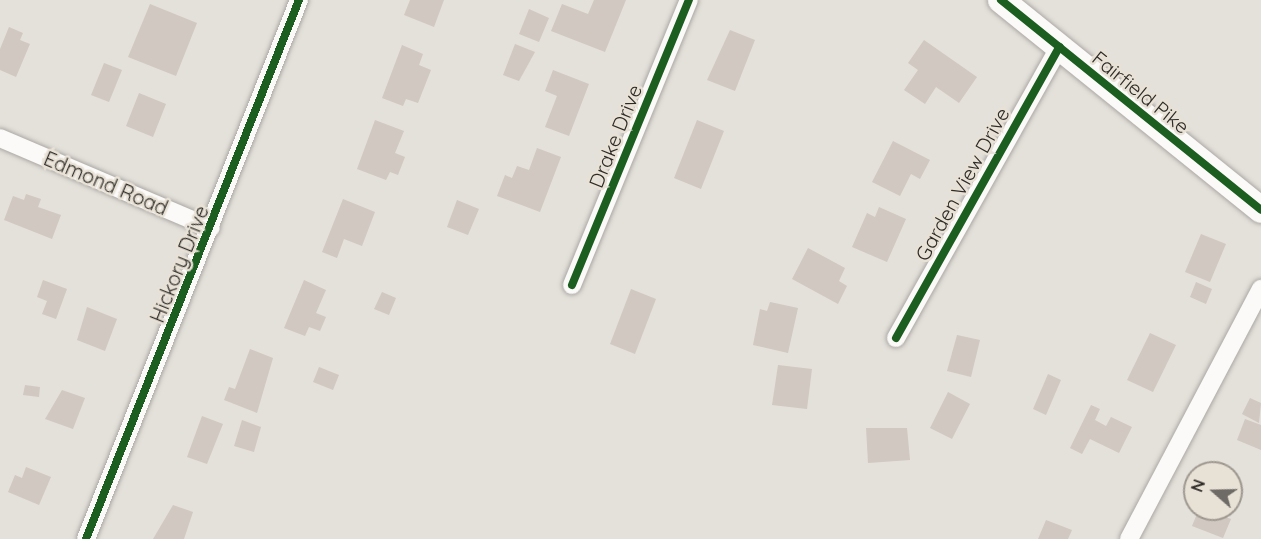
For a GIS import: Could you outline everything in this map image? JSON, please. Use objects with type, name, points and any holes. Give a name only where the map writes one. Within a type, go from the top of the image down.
[{"type":"street","name":"Hickory Drive","points":[[86,539],[211,228],[299,0]]},
{"type":"street","name":"Drake Drive","points":[[572,285],[689,0]]},
{"type":"street","name":"Fairfield Pike","points":[[1001,0],[1261,210]]},
{"type":"street","name":"Garden View Drive","points":[[896,338],[1059,46]]},
{"type":"street","name":"Edmond Road","points":[[0,138],[211,228]]},
{"type":"street","points":[[1129,539],[1261,290]]},
{"type":"building","points":[[410,0],[444,0],[434,27],[404,15]]},
{"type":"building","points":[[594,0],[626,0],[605,52],[551,31],[562,4],[588,14]]},
{"type":"building","points":[[150,4],[197,23],[176,76],[128,57]]},
{"type":"building","points":[[529,9],[549,18],[539,42],[519,34]]},
{"type":"building","points":[[9,27],[23,33],[20,40],[30,44],[16,77],[0,70],[0,49]]},
{"type":"building","points":[[730,30],[755,40],[735,91],[707,80]]},
{"type":"building","points":[[924,40],[977,77],[959,103],[936,87],[925,104],[904,90],[918,70],[908,63]]},
{"type":"building","points":[[515,44],[535,52],[519,81],[503,75]]},
{"type":"building","points":[[402,45],[423,54],[419,65],[431,70],[418,103],[406,99],[403,106],[382,98]]},
{"type":"building","points":[[104,63],[122,70],[109,102],[91,95]]},
{"type":"building","points":[[553,70],[589,84],[569,136],[545,127],[557,96],[545,91]]},
{"type":"building","points":[[139,93],[166,104],[153,137],[126,126]]},
{"type":"building","points":[[375,120],[404,131],[395,153],[405,157],[398,175],[390,172],[386,180],[357,169]]},
{"type":"building","points":[[697,120],[724,131],[701,189],[674,178]]},
{"type":"building","points":[[893,141],[930,160],[920,179],[911,174],[900,196],[872,182]]},
{"type":"building","points":[[537,148],[561,157],[540,212],[497,196],[505,175],[512,178],[517,166],[529,170]]},
{"type":"building","points":[[26,194],[41,199],[38,207],[61,215],[52,239],[4,220],[13,196],[24,200]]},
{"type":"building","points":[[343,199],[375,212],[362,246],[344,239],[337,258],[322,252]]},
{"type":"building","points":[[457,200],[479,209],[468,235],[447,227]]},
{"type":"building","points":[[879,207],[906,219],[887,262],[852,247],[867,213],[875,217]]},
{"type":"building","points":[[1201,234],[1226,244],[1210,282],[1185,272]]},
{"type":"building","points":[[808,248],[845,268],[839,281],[847,286],[838,304],[792,279]]},
{"type":"building","points":[[43,280],[67,289],[56,319],[42,314],[47,301],[37,297]]},
{"type":"building","points":[[304,280],[326,290],[316,313],[326,317],[320,331],[309,327],[305,336],[284,328]]},
{"type":"building","points":[[1196,282],[1212,289],[1206,304],[1190,297]]},
{"type":"building","points":[[631,289],[656,299],[635,354],[610,344]]},
{"type":"building","points":[[382,292],[396,298],[389,315],[374,309]]},
{"type":"building","points":[[770,302],[798,308],[788,353],[753,345],[760,309],[767,311]]},
{"type":"building","points":[[87,307],[117,319],[105,351],[77,340]]},
{"type":"building","points":[[1150,333],[1176,345],[1153,392],[1127,380]]},
{"type":"building","points":[[957,335],[980,340],[971,377],[947,371]]},
{"type":"building","points":[[250,349],[273,358],[257,413],[224,400],[229,387],[235,389]]},
{"type":"building","points":[[778,365],[812,369],[807,409],[772,405]]},
{"type":"building","points":[[319,367],[339,375],[333,390],[313,382]]},
{"type":"building","points":[[1048,374],[1061,380],[1046,415],[1033,409]]},
{"type":"building","points":[[25,385],[40,387],[39,397],[23,395]]},
{"type":"building","points":[[62,390],[85,398],[73,429],[45,419]]},
{"type":"building","points":[[948,392],[970,404],[952,439],[930,428]]},
{"type":"building","points":[[1250,398],[1261,403],[1259,423],[1242,414]]},
{"type":"building","points":[[1091,405],[1100,409],[1095,420],[1106,426],[1111,417],[1132,427],[1119,453],[1090,439],[1082,454],[1070,448]]},
{"type":"building","points":[[202,416],[223,424],[207,464],[187,457]]},
{"type":"building","points":[[1245,419],[1261,425],[1261,450],[1237,440]]},
{"type":"building","points":[[242,420],[261,427],[254,452],[234,446]]},
{"type":"building","points":[[866,428],[907,428],[910,460],[868,463]]},
{"type":"building","points":[[26,467],[51,477],[39,505],[8,492],[15,475],[22,478]]},
{"type":"building","points":[[173,505],[193,512],[184,539],[153,539]]},
{"type":"building","points":[[1046,520],[1072,530],[1068,539],[1038,539]]},
{"type":"building","points":[[1194,521],[1230,521],[1223,538],[1192,526]]},
{"type":"cycle path","points":[[86,539],[299,0]]},
{"type":"cycle path","points":[[572,285],[689,0]]},
{"type":"cycle path","points":[[1001,0],[1261,210]]},
{"type":"cycle path","points":[[896,338],[1059,47]]}]
